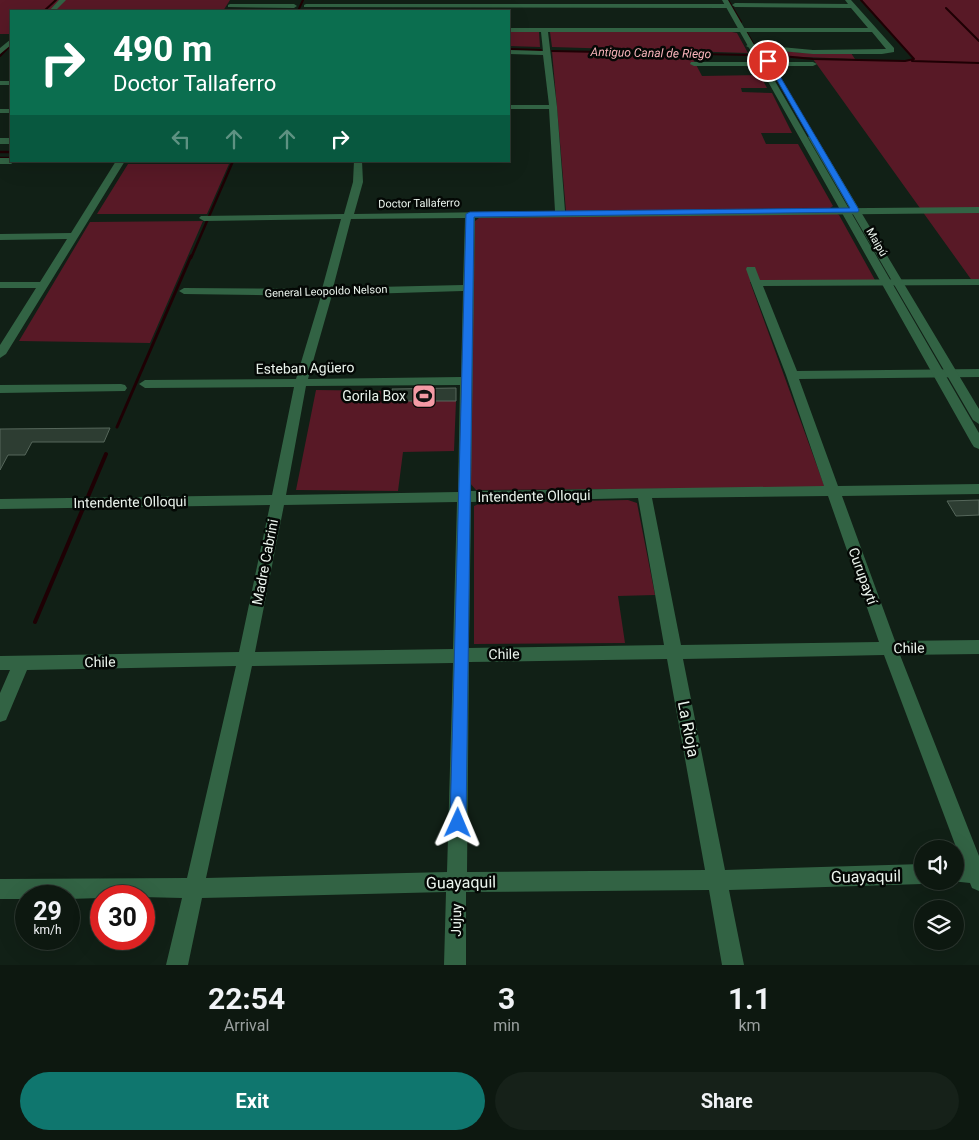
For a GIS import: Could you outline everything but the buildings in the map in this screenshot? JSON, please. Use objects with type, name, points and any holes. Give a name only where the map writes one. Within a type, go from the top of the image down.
[{"type":"street","points":[[53,10],[63,0]]},
{"type":"street","points":[[306,6],[482,6],[568,3],[744,28],[872,28]]},
{"type":"street","points":[[568,3],[570,15]]},
{"type":"street","points":[[510,30],[544,30],[730,3],[851,3],[891,50],[813,52],[755,47]]},
{"type":"street","name":"Maipú","points":[[730,3],[788,104],[810,152],[844,211],[891,282],[945,374],[979,444]]},
{"type":"street","points":[[230,6],[294,6]]},
{"type":"street","points":[[510,26],[573,26]]},
{"type":"street","points":[[544,30],[553,107],[560,214]]},
{"type":"street","points":[[0,52],[10,37]]},
{"type":"street","points":[[0,60],[10,51]]},
{"type":"street","points":[[510,52],[547,53]]},
{"type":"street","points":[[694,64],[813,64]]},
{"type":"street","name":"Maipú","points":[[788,104],[822,152],[856,210],[891,282]]},
{"type":"street","points":[[510,107],[553,107]]},
{"type":"street","points":[[810,152],[822,152]]},
{"type":"street","points":[[0,354],[121,162]]},
{"type":"street","name":"Madre Cabrini","points":[[177,965],[245,660],[301,384],[327,292],[343,225],[349,216],[358,182],[358,162]]},
{"type":"street","points":[[856,210],[979,210]]},
{"type":"street","name":"Doctor Tallaferro","points":[[204,218],[856,210]]},
{"type":"street","name":"Jujuy","points":[[455,965],[470,214]]},
{"type":"street","points":[[0,237],[75,236]]},
{"type":"street","name":"Curupaytí","points":[[751,269],[792,374],[889,648],[978,875]]},
{"type":"street","points":[[756,283],[979,282]]},
{"type":"street","points":[[0,285],[44,285]]},
{"type":"street","name":"General Leopoldo Nelson","points":[[184,291],[261,294],[469,288]]},
{"type":"street","points":[[792,374],[979,373]]},
{"type":"street","name":"Maipú","points":[[945,374],[979,420]]},
{"type":"street","name":"Esteban Agüero","points":[[145,384],[466,381]]},
{"type":"street","points":[[0,390],[121,388]]},
{"type":"street","name":"Intendente Olloqui","points":[[0,504],[979,489]]},
{"type":"street","name":"La Rioja","points":[[644,494],[733,965]]},
{"type":"street","name":"Chile","points":[[0,663],[979,647]]},
{"type":"street","points":[[0,714],[21,663]]},
{"type":"street","name":"Guayaquil","points":[[0,889],[718,880],[914,874]]},
{"type":"street","points":[[964,874],[978,875]]},
{"type":"shaded area","points":[[0,0],[230,0],[224,10],[10,10],[10,34],[0,34]]},
{"type":"shaded area","points":[[862,0],[979,0],[979,282],[973,282],[813,59],[905,61],[914,59]]},
{"type":"shaded area","points":[[510,32],[539,32],[540,47],[510,46]]},
{"type":"shaded area","points":[[550,32],[732,32],[737,33],[748,53],[552,47]]},
{"type":"shaded area","points":[[774,50],[804,53],[851,53],[855,59],[777,56]]},
{"type":"shaded area","points":[[552,51],[691,55],[702,76],[760,75],[767,88],[741,88],[742,92],[772,93],[792,133],[761,133],[766,144],[798,144],[833,206],[830,208],[566,211]]},
{"type":"shaded area","points":[[128,164],[229,164],[207,214],[97,214]]},
{"type":"shaded area","points":[[836,213],[839,215],[875,280],[750,282],[825,488],[476,490],[469,482],[475,221],[479,218]]},
{"type":"shaded area","points":[[203,221],[150,343],[19,341],[90,222]]},
{"type":"shaded area","points":[[316,390],[392,391],[391,401],[456,401],[454,451],[403,452],[398,491],[296,490]]},
{"type":"shaded area","points":[[628,500],[637,503],[655,595],[618,596],[625,643],[474,644],[474,506],[481,503]]},
{"type":"waterway","points":[[45,10],[56,0]]},
{"type":"waterway","points":[[298,10],[303,0]]},
{"type":"waterway","points":[[728,0],[741,22]]},
{"type":"waterway","name":"Antiguo Canal de Riego","points":[[771,55],[813,59],[905,61],[914,59],[861,0]]},
{"type":"waterway","points":[[946,8],[979,41]]},
{"type":"waterway","points":[[747,33],[754,45]]},
{"type":"waterway","points":[[0,56],[10,46]]},
{"type":"waterway","name":"Antiguo Canal de Riego","points":[[510,49],[541,50]]},
{"type":"waterway","name":"Antiguo Canal de Riego","points":[[552,51],[749,55]]},
{"type":"waterway","points":[[912,61],[979,63]]},
{"type":"waterway","name":"Antiguo Canal de Riego","points":[[0,152],[10,152]]},
{"type":"waterway","points":[[0,158],[10,158]]},
{"type":"waterway","points":[[191,258],[233,162]]},
{"type":"waterway","points":[[117,427],[191,256]]},
{"type":"waterway","points":[[35,622],[106,454]]},
{"type":"place","name":"Gorila Box","points":[[424,396]]},
{"type":"route","points":[[458,823],[470,214],[856,210],[768,61]]}]
